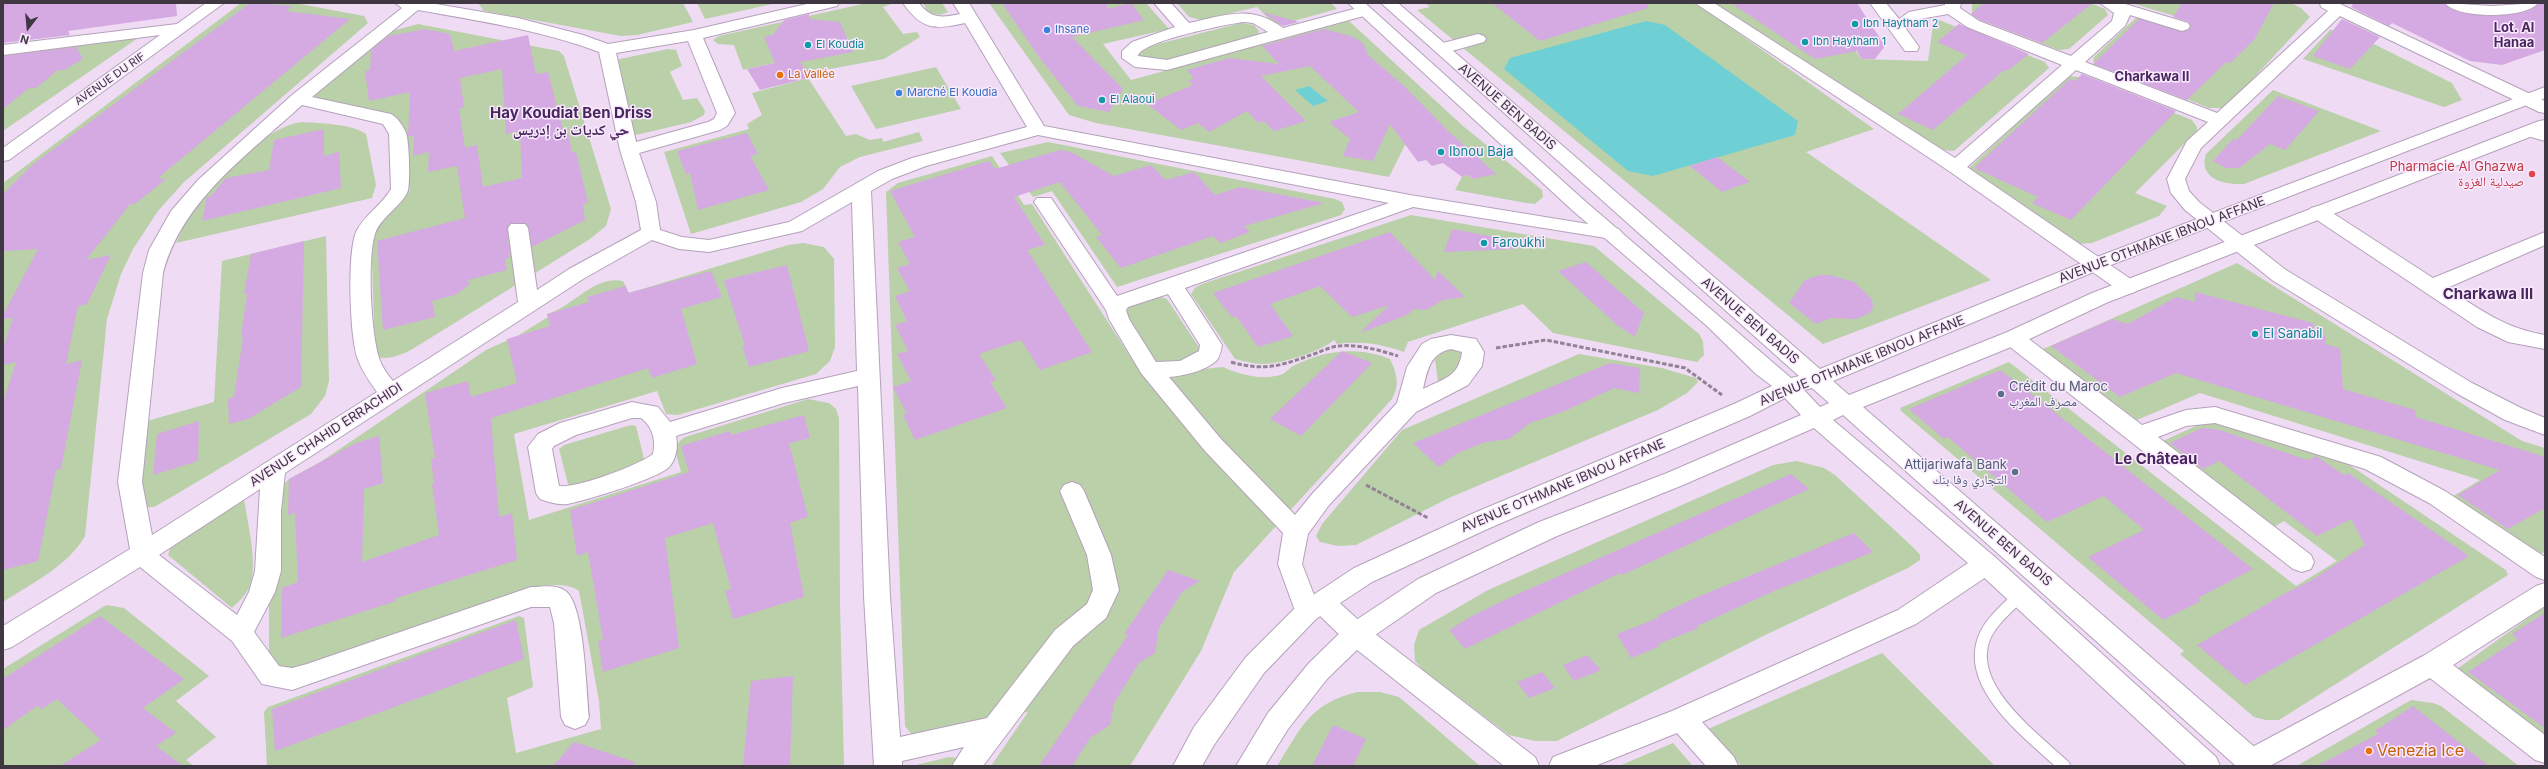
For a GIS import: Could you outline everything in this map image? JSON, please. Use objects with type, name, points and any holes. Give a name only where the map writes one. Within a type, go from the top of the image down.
[{"type":"street","name":"AVENUE DU RIF","points":[[3,156],[216,3]]},
{"type":"street","points":[[575,717],[567,623],[564,606],[556,597],[531,597],[292,679],[271,676],[241,633],[151,563],[143,553],[130,482],[153,273],[158,250],[182,211],[205,184],[298,99],[409,4],[474,9],[577,38],[607,49],[694,35],[831,3]]},
{"type":"street","points":[[911,3],[920,17],[926,20],[938,22],[965,10],[1038,130]]},
{"type":"street","points":[[1162,3],[1186,30]]},
{"type":"street","name":"AVENUE BEN BADIS","points":[[1388,3],[2254,764]]},
{"type":"street","points":[[1703,3],[1956,168],[2128,287]]},
{"type":"street","points":[[1878,3],[1911,47]]},
{"type":"street","points":[[2453,3],[2474,9],[2499,12],[2510,11],[2530,3]]},
{"type":"street","points":[[1956,168],[2119,23],[2124,11],[2114,5]]},
{"type":"street","points":[[2114,5],[2182,26]]},
{"type":"street","points":[[1897,28],[1915,15],[1953,6],[1959,16],[1973,24],[2074,62],[2219,120]]},
{"type":"street","points":[[2545,108],[2332,6],[2193,145],[2176,179],[2180,193],[2237,244],[2279,275],[2328,307],[2451,380],[2513,414],[2545,427]]},
{"type":"street","points":[[1280,34],[1263,21],[1254,17],[1233,18],[1186,30],[1135,46],[1130,51],[1130,58],[1141,63],[1167,65],[1280,34],[1361,7]]},
{"type":"street","name":"AVENUE BEN BADIS","points":[[1361,7],[1579,206],[1714,321],[1764,369],[1788,387],[1817,418],[1986,564],[2019,596],[2206,766]]},
{"type":"street","points":[[3,50],[183,28]]},
{"type":"street","points":[[629,150],[714,126],[720,122],[726,113],[694,35]]},
{"type":"street","points":[[1441,49],[1478,40]]},
{"type":"street","points":[[607,49],[629,150],[646,202],[651,233],[679,243],[709,246],[747,239],[795,227],[885,175],[918,162],[1038,130],[1410,201],[1538,223],[1612,233]]},
{"type":"street","name":"AVENUE OTHMANE IBNOU AFFANE","points":[[1187,766],[1204,736],[1255,665],[1315,607],[1363,575],[1455,533],[1742,410],[1788,387],[1817,379],[2096,264],[2212,221],[2545,92]]},
{"type":"street","points":[[298,99],[385,118],[390,121],[398,134],[400,189],[397,195],[374,219],[363,241],[362,276],[366,345],[371,364],[378,378],[390,393]]},
{"type":"street","points":[[1250,766],[1278,721],[1318,672],[1356,634],[1427,586],[1541,532],[1675,479],[1846,405],[2013,338],[2128,287],[2318,212],[2540,131]]},
{"type":"street","points":[[861,189],[877,596],[888,759],[994,728]]},
{"type":"street","points":[[1116,310],[1120,302],[1173,285],[1410,201]]},
{"type":"street","points":[[1044,202],[1116,310],[1119,319],[1149,368],[1213,445],[1296,531]]},
{"type":"street","points":[[1538,223],[1560,216],[1579,206]]},
{"type":"street","points":[[2318,212],[2491,325],[2516,337],[2545,342]]},
{"type":"street","points":[[518,228],[529,305]]},
{"type":"street","name":"AVENUE CHAHID ERRACHIDI","points":[[3,639],[143,553],[576,274],[651,233]]},
{"type":"street","points":[[2433,286],[2545,238]]},
{"type":"street","points":[[1149,368],[1165,371],[1183,369],[1209,355],[1211,345],[1173,285]]},
{"type":"street","points":[[2013,338],[2302,562]]},
{"type":"street","points":[[1408,406],[1422,355],[1439,343],[1453,341],[1468,344],[1473,352],[1471,366],[1460,380],[1408,406],[1320,499],[1296,531],[1290,564],[1315,607],[1356,634],[1525,766]]},
{"type":"street","points":[[663,432],[782,396],[869,376]]},
{"type":"street","points":[[632,410],[651,413],[663,432],[666,451],[658,464],[566,495],[548,493],[540,447],[545,440],[584,425],[632,410]]},
{"type":"street","points":[[2140,435],[2166,424],[2196,415],[2215,415],[2373,463],[2437,497],[2545,570]]},
{"type":"street","points":[[241,633],[262,592],[268,571],[269,511],[274,469]]},
{"type":"street","points":[[966,766],[1064,638],[1097,611],[1106,590],[1099,555],[1072,491]]},
{"type":"street","points":[[1563,766],[1682,719],[1907,616],[1986,564]]},
{"type":"street","points":[[2254,764],[2432,664],[2545,593]]},
{"type":"street","points":[[2432,664],[2545,751]]},
{"type":"street","points":[[1682,719],[1724,766]]},
{"type":"lane","points":[[2019,596],[1985,636],[1980,661],[1985,682],[1996,699],[2064,766]]},
{"type":"path","points":[[1473,352],[1546,340],[1685,368],[1742,410]]},
{"type":"path","points":[[1209,355],[1248,367],[1272,369],[1285,366],[1336,346],[1391,353],[1419,363]]},
{"type":"path","points":[[1345,474],[1455,533]]},
{"type":"shaded area","points":[[241,3],[295,3],[364,16],[368,23],[184,182],[158,211],[133,249],[121,274],[107,319],[85,536],[78,547],[59,565],[37,581],[3,602],[3,183]]},
{"type":"shaded area","points":[[478,3],[683,3],[693,22],[637,35],[621,36],[484,11]]},
{"type":"shaded area","points":[[697,3],[777,3],[705,19]]},
{"type":"shaded area","points":[[867,3],[894,3],[883,7],[903,34],[917,32],[920,37],[884,59],[808,73],[796,58],[743,70],[734,45],[718,44],[713,40],[719,36]]},
{"type":"shaded area","points":[[923,3],[942,3],[948,12],[940,15],[929,13]]},
{"type":"shaded area","points":[[989,3],[1146,3],[1169,29],[1103,44],[1131,80],[1349,21],[1463,126],[1542,190],[1543,197],[1535,204],[1455,190],[1462,177],[1467,175],[1473,179],[1485,174],[1405,145],[1389,177],[1096,123],[1069,115]]},
{"type":"shaded area","points":[[1177,3],[1331,3],[1337,9],[1276,26],[1257,7],[1201,20],[1189,17]]},
{"type":"shaded area","points":[[1425,3],[1696,3],[1874,129],[1806,152],[1991,280],[1823,344],[1417,10],[1430,7]]},
{"type":"shaded area","points":[[1715,3],[1825,3],[1861,59],[1928,61],[1934,18],[2045,62],[2049,68],[1954,151],[1934,149]]},
{"type":"shaded area","points":[[1972,3],[2090,3],[2105,9],[2108,15],[2069,49],[2059,50],[1976,18],[1972,15]]},
{"type":"shaded area","points":[[2131,3],[2291,3],[2301,8],[2310,17],[2226,108],[2209,108],[2093,62],[2094,57],[2139,15],[2185,28],[2191,21]]},
{"type":"shaded area","points":[[1646,21],[1665,25],[1798,121],[1795,135],[1653,176],[1628,171],[1504,69],[1510,58]]},
{"type":"shaded area","points":[[1241,23],[1254,25],[1259,31],[1258,34],[1253,38],[1159,62],[1136,56],[1142,48]]},
{"type":"shaded area","points":[[418,24],[559,51],[564,56],[611,209],[606,226],[590,239],[411,350],[393,357],[380,358],[375,357],[371,233],[410,190],[405,136],[401,125],[312,96],[388,32]]},
{"type":"shaded area","points":[[2330,30],[2348,31],[2452,83],[2462,100],[2444,107],[2303,59]]},
{"type":"shaded area","points":[[138,38],[3,131],[3,53]]},
{"type":"shaded area","points":[[668,49],[676,50],[682,66],[670,72],[683,100],[697,98],[705,111],[704,115],[691,122],[632,136],[615,60]]},
{"type":"shaded area","points":[[936,67],[961,109],[876,129],[851,86]]},
{"type":"shaded area","points":[[2068,76],[2086,78],[2192,120],[2197,127],[2197,131],[2135,193],[2167,206],[2159,216],[2092,243],[2078,244],[1968,169]]},
{"type":"shaded area","points":[[808,78],[846,136],[856,134],[870,140],[882,138],[883,142],[919,132],[923,141],[860,157],[840,167],[823,189],[801,202],[691,234],[664,152],[749,129],[747,124],[762,115],[752,93]]},
{"type":"shaded area","points":[[1309,86],[1328,101],[1313,106],[1295,90]]},
{"type":"shaded area","points":[[2273,90],[2381,131],[2244,184],[2221,182],[2214,179],[2209,175],[2206,169],[2206,154]]},
{"type":"shaded area","points":[[302,122],[345,126],[366,134],[376,185],[372,198],[176,243],[191,213],[225,172],[256,145],[272,134],[287,126]]},
{"type":"shaded area","points":[[1048,142],[1335,199],[1342,202],[1345,209],[1341,215],[1117,287],[1052,191],[1033,197],[1000,153]]},
{"type":"shaded area","points":[[992,156],[1024,205],[1032,204],[1142,375],[1223,367],[1244,375],[1268,377],[1283,374],[1293,366],[1318,356],[1330,353],[1354,351],[1366,352],[1390,359],[1397,379],[1396,389],[1392,399],[1234,572],[1201,651],[1130,766],[991,766],[1028,712],[1004,715],[912,735],[905,726],[886,192],[898,183]]},
{"type":"shaded area","points":[[1411,215],[1594,246],[1699,334],[1703,341],[1704,355],[1697,362],[1553,333],[1523,304],[1408,342],[1404,352],[1371,344],[1337,344],[1334,340],[1320,349],[1310,353],[1280,362],[1256,364],[1235,359],[1191,294],[1195,288],[1202,284]]},
{"type":"shaded area","points":[[326,236],[329,381],[325,396],[311,414],[154,507],[142,507],[137,488],[147,421],[214,402],[222,261]]},
{"type":"shaded area","points":[[803,243],[824,247],[834,259],[835,347],[830,361],[816,374],[678,415],[666,414],[657,391],[514,434],[529,520],[681,472],[676,448],[680,440],[685,437],[808,399],[829,403],[836,409],[839,418],[840,603],[844,766],[267,766],[264,712],[268,707],[519,616],[524,618],[533,687],[507,698],[516,753],[601,729],[599,701],[579,591],[575,588],[565,586],[540,586],[383,637],[304,668],[282,671],[269,661],[269,602],[280,488],[289,479],[322,461],[486,350],[519,335],[548,317],[547,314],[566,305],[584,292],[603,282],[613,280],[623,281],[629,293],[788,245]]},
{"type":"shaded area","points":[[2237,263],[2522,441],[2545,448],[2545,552],[2538,554],[2450,498],[2480,480],[2200,393],[2137,420],[2041,350]]},
{"type":"shaded area","points":[[1160,297],[1167,299],[1202,352],[1168,367],[1157,364],[1126,316],[1128,307]]},
{"type":"shaded area","points":[[1449,349],[1462,352],[1462,357],[1455,370],[1438,382],[1435,359],[1444,350]]},
{"type":"shaded area","points":[[1579,354],[1662,368],[1696,378],[1698,382],[1687,393],[1658,410],[1451,497],[1356,545],[1338,546],[1320,542],[1316,536],[1322,524],[1402,430]]},
{"type":"shaded area","points":[[2009,362],[2296,586],[2337,561],[2284,521],[2274,527],[2163,441],[2198,425],[2215,423],[2345,462],[2506,570],[2508,575],[2279,720],[2266,720],[2254,717],[2180,654],[2184,651],[1901,411],[1900,408]]},
{"type":"shaded area","points":[[631,425],[636,426],[645,463],[641,467],[569,488],[559,449],[564,445]]},
{"type":"shaded area","points":[[1797,461],[1824,468],[1835,475],[1915,549],[1920,555],[1920,560],[1908,568],[1761,637],[1557,741],[1535,741],[1509,735],[1423,670],[1415,661],[1414,645],[1419,630],[1488,590],[1773,465]]},
{"type":"shaded area","points":[[244,498],[252,545],[253,570],[248,590],[232,608],[168,555],[170,549],[175,545]]},
{"type":"shaded area","points":[[106,605],[124,608],[209,676],[176,701],[216,737],[186,760],[194,766],[3,766],[3,669]]},
{"type":"shaded area","points":[[2545,606],[2545,740],[2457,669]]},
{"type":"shaded area","points":[[1882,653],[1995,766],[1741,766],[1708,729]]},
{"type":"shaded area","points":[[1357,692],[1380,692],[1399,697],[1480,766],[1277,766],[1308,719],[1317,710],[1341,697]]},
{"type":"shaded area","points":[[2411,700],[2433,703],[2441,706],[2519,766],[2300,766],[2300,764]]},
{"type":"shaded area","points":[[1673,743],[1693,766],[1619,766]]},
{"type":"shaded area","points":[[949,757],[959,758],[954,766],[912,766]]},
{"type":"building","points":[[3,3],[176,3],[177,16],[68,31],[70,35],[3,43]]},
{"type":"building","points":[[250,3],[292,6],[286,11],[350,19],[158,178],[166,179],[135,204],[130,204],[86,260],[111,255],[87,304],[78,306],[66,364],[82,360],[61,469],[56,470],[38,561],[3,570],[3,403],[16,362],[3,365],[3,348],[13,318],[3,319],[3,315],[38,249],[3,251],[3,194],[32,165]]},
{"type":"building","points":[[1002,3],[1107,3],[1107,9],[1131,3],[1144,20],[1072,37],[1123,89],[1109,112],[1078,106],[1039,57]]},
{"type":"building","points":[[1492,3],[1647,3],[1648,8],[1540,41]]},
{"type":"building","points":[[1731,3],[1857,3],[1885,46],[1875,59],[1861,59],[1857,51],[1815,59]]},
{"type":"building","points":[[1984,3],[2093,3],[2042,43],[1980,20],[1971,14]]},
{"type":"building","points":[[2182,3],[2274,3],[2254,40],[2230,63],[2226,62],[2187,100],[2093,64],[2139,19],[2182,32],[2188,30],[2191,27],[2189,22],[2173,17]]},
{"type":"building","points":[[2349,3],[2444,3],[2451,9],[2462,13],[2491,16],[2521,13],[2532,9],[2539,3],[2545,3],[2545,50],[2502,65],[2470,61],[2392,23],[2389,26],[2351,7],[2353,5]]},
{"type":"building","points":[[1262,12],[1299,22],[1283,26]]},
{"type":"building","name":"El Koudia","points":[[809,14],[809,19],[840,22],[853,52],[800,62],[812,77],[760,90],[747,69],[775,63],[764,37],[773,35],[784,20]]},
{"type":"building","points":[[2342,19],[2380,37],[2350,69],[2313,56]]},
{"type":"building","points":[[1959,24],[2029,54],[2007,71],[2004,70],[1933,130],[1898,114],[1967,55],[1937,42]]},
{"type":"building","points":[[425,29],[450,34],[454,51],[528,35],[536,74],[548,72],[563,130],[567,129],[572,152],[576,152],[588,202],[583,204],[585,220],[532,247],[529,228],[526,223],[510,223],[507,228],[510,257],[505,260],[507,270],[468,280],[469,285],[455,295],[432,301],[435,317],[383,330],[377,241],[465,218],[457,166],[428,172],[429,152],[413,156],[414,137],[408,136],[410,92],[369,101],[365,71],[370,70],[371,50],[389,36]],"holes":[[[502,69],[506,134],[520,131],[522,178],[483,187],[477,145],[465,148],[459,108],[464,107],[460,78]]]},
{"type":"building","points":[[1324,29],[1351,36],[1363,43],[1368,55],[1405,87],[1448,131],[1496,174],[1473,179],[1467,175],[1462,177],[1443,163],[1432,166],[1426,160],[1418,162],[1390,124],[1373,161],[1343,156],[1350,139],[1329,122],[1359,112],[1310,66],[1261,76],[1306,121],[1274,131],[1264,121],[1258,123],[1247,111],[1209,132],[1198,123],[1181,130],[1147,104],[1193,85],[1188,80],[1194,79],[1187,70],[1229,58],[1279,64],[1262,46]]},
{"type":"building","points":[[76,47],[83,59],[64,70],[58,70],[36,88],[29,88],[3,109],[3,56]]},
{"type":"building","points":[[2082,74],[2176,111],[2071,220],[2032,203],[2038,197],[1974,168],[2070,79],[2075,81]]},
{"type":"building","points":[[2278,96],[2319,111],[2285,150],[2270,144],[2239,168],[2226,168],[2213,161],[2233,139],[2237,140]]},
{"type":"building","points":[[324,129],[324,156],[339,152],[341,188],[202,221],[207,197],[210,197],[226,178],[269,170],[274,140]]},
{"type":"building","points":[[747,133],[758,154],[750,156],[769,190],[698,210],[690,173],[686,174],[677,151]]},
{"type":"building","points":[[1060,150],[1071,152],[1114,176],[1151,165],[1166,180],[1194,172],[1215,195],[1241,187],[1324,203],[1244,226],[1250,232],[1220,243],[1213,236],[1121,268],[1096,237],[1102,235],[1060,182],[1014,197],[1045,245],[1027,250],[1092,352],[1040,370],[1021,340],[979,354],[996,380],[990,382],[1007,408],[915,440],[903,415],[907,414],[893,387],[911,381],[897,354],[908,351],[895,325],[907,321],[895,296],[910,291],[897,268],[910,264],[898,242],[915,237],[890,191],[989,161],[995,169]]},
{"type":"building","points":[[1717,157],[1750,182],[1722,192],[1690,166]]},
{"type":"building","name":"Faroukhi","points":[[1452,229],[1516,241],[1516,249],[1444,252]]},
{"type":"building","points":[[1390,232],[1435,280],[1438,271],[1465,297],[1443,300],[1426,310],[1414,309],[1407,315],[1360,333],[1389,305],[1352,317],[1320,286],[1270,304],[1293,336],[1258,347],[1236,316],[1232,317],[1213,293]]},
{"type":"building","points":[[304,241],[301,387],[248,419],[229,424],[228,399],[234,397],[243,337],[241,337],[247,294],[244,294],[251,254]]},
{"type":"building","points":[[1586,262],[1644,313],[1635,337],[1617,325],[1558,271]]},
{"type":"building","points":[[787,265],[809,351],[749,367],[742,346],[745,346],[724,280]]},
{"type":"building","points":[[711,271],[722,297],[681,309],[697,364],[652,378],[648,368],[491,418],[499,517],[512,513],[517,560],[396,598],[396,601],[281,638],[282,588],[298,582],[295,513],[288,515],[289,479],[356,443],[379,436],[383,483],[364,489],[362,562],[439,535],[432,484],[434,484],[431,459],[435,458],[425,393],[468,381],[471,397],[517,383],[507,339],[550,326],[547,314],[589,302],[587,297],[626,286],[628,293]]},
{"type":"building","points":[[1820,275],[1830,275],[1854,282],[1872,299],[1873,308],[1868,314],[1856,319],[1831,318],[1816,324],[1789,303],[1805,280]]},
{"type":"building","points":[[2195,292],[2313,323],[2314,333],[2325,335],[2325,344],[2340,348],[2343,389],[2415,410],[2416,417],[2545,457],[2545,508],[2508,529],[2458,495],[2500,470],[2176,373],[2120,397],[2051,346],[2112,319],[2128,324],[2176,297],[2195,302]]},
{"type":"building","points":[[1342,351],[1372,363],[1301,436],[1270,419]]},
{"type":"building","points":[[1610,363],[1640,368],[1639,393],[1614,388],[1565,411],[1530,423],[1509,439],[1485,442],[1456,454],[1439,467],[1413,443]]},
{"type":"building","points":[[2000,370],[2253,569],[2198,598],[2201,601],[2163,620],[2088,557],[2144,530],[2104,496],[2047,522],[1948,437],[1944,439],[1909,409]]},
{"type":"building","points":[[804,415],[810,438],[789,443],[808,517],[790,523],[804,597],[733,619],[725,591],[731,589],[713,523],[665,538],[679,648],[603,672],[598,641],[603,640],[588,552],[577,556],[570,510],[689,472],[681,446],[730,431],[731,435]]},
{"type":"building","points":[[199,421],[198,461],[153,475],[157,434]]},
{"type":"building","points":[[2202,428],[2220,430],[2307,460],[2316,456],[2344,475],[2348,473],[2469,556],[2245,685],[2197,645],[2284,594],[2312,580],[2365,545],[2351,519],[2317,536],[2219,461],[2203,469],[2170,443]]},
{"type":"building","points":[[1791,474],[1809,489],[1622,575],[1620,573],[1465,649],[1449,630],[1472,616],[1511,597]]},
{"type":"building","points":[[1854,533],[1873,552],[1774,591],[1697,626],[1699,628],[1658,644],[1660,646],[1631,658],[1617,634],[1658,618],[1657,616],[1695,598]]},
{"type":"building","points":[[1168,570],[1200,581],[1182,592],[1159,628],[1155,653],[1139,663],[1114,703],[1110,725],[1090,738],[1072,766],[1039,766],[1128,635],[1124,634]]},
{"type":"building","points":[[2545,613],[2545,728],[2468,672],[2518,639],[2512,634]]},
{"type":"building","points":[[100,616],[184,679],[143,708],[176,733],[156,746],[183,766],[60,766],[101,740],[57,699],[42,709],[37,706],[3,730],[3,679]]},
{"type":"building","points":[[516,620],[524,659],[275,751],[272,709]]},
{"type":"building","points":[[1587,655],[1601,670],[1574,681],[1563,665]]},
{"type":"building","points":[[1542,672],[1555,688],[1529,698],[1517,682]]},
{"type":"building","points":[[793,676],[790,766],[743,766],[751,681]]},
{"type":"building","points":[[2413,706],[2489,766],[2317,766],[2378,734],[2375,731]]},
{"type":"building","points":[[1333,725],[1366,739],[1353,766],[1312,766]]},
{"type":"building","points":[[574,742],[635,762],[634,766],[553,766]]},
{"type":"place","name":"Ibn Haytham 2","points":[[1855,24]]},
{"type":"place","name":"Ihsane","points":[[1047,30]]},
{"type":"place","name":"Ibn Haytham 1","points":[[1805,42]]},
{"type":"place","name":"El Koudia","points":[[808,45]]},
{"type":"place","name":"La Vallée","points":[[780,75]]},
{"type":"place","name":"Marché El Koudia","points":[[899,93]]},
{"type":"place","name":"El Alaoui","points":[[1102,100]]},
{"type":"place","name":"Ibnou Baja","points":[[1441,152]]},
{"type":"place","name":"Pharmacie Al Ghazwa صيدلية الغزوة","points":[[2532,174]]},
{"type":"place","name":"Faroukhi","points":[[1484,243]]},
{"type":"place","name":"El Sanabil","points":[[2255,334]]},
{"type":"place","name":"Crédit du Maroc مصرف المغرب","points":[[2001,394]]},
{"type":"place","name":"Attijariwafa Bank التجاري وفا بنك","points":[[2015,472]]},
{"type":"place","name":"Venezia Ice","points":[[2369,751]]},
{"type":"district","name":"Lot. Al Hanaa","points":[[2514,36]]},
{"type":"district","name":"Charkawa II","points":[[2152,77]]},
{"type":"district","name":"Hay Koudiat Ben Driss حي كديات بن إدريس","points":[[571,122]]},
{"type":"district","name":"Charkawa III","points":[[2488,294]]},
{"type":"district","name":"Le Château","points":[[2156,459]]}]
